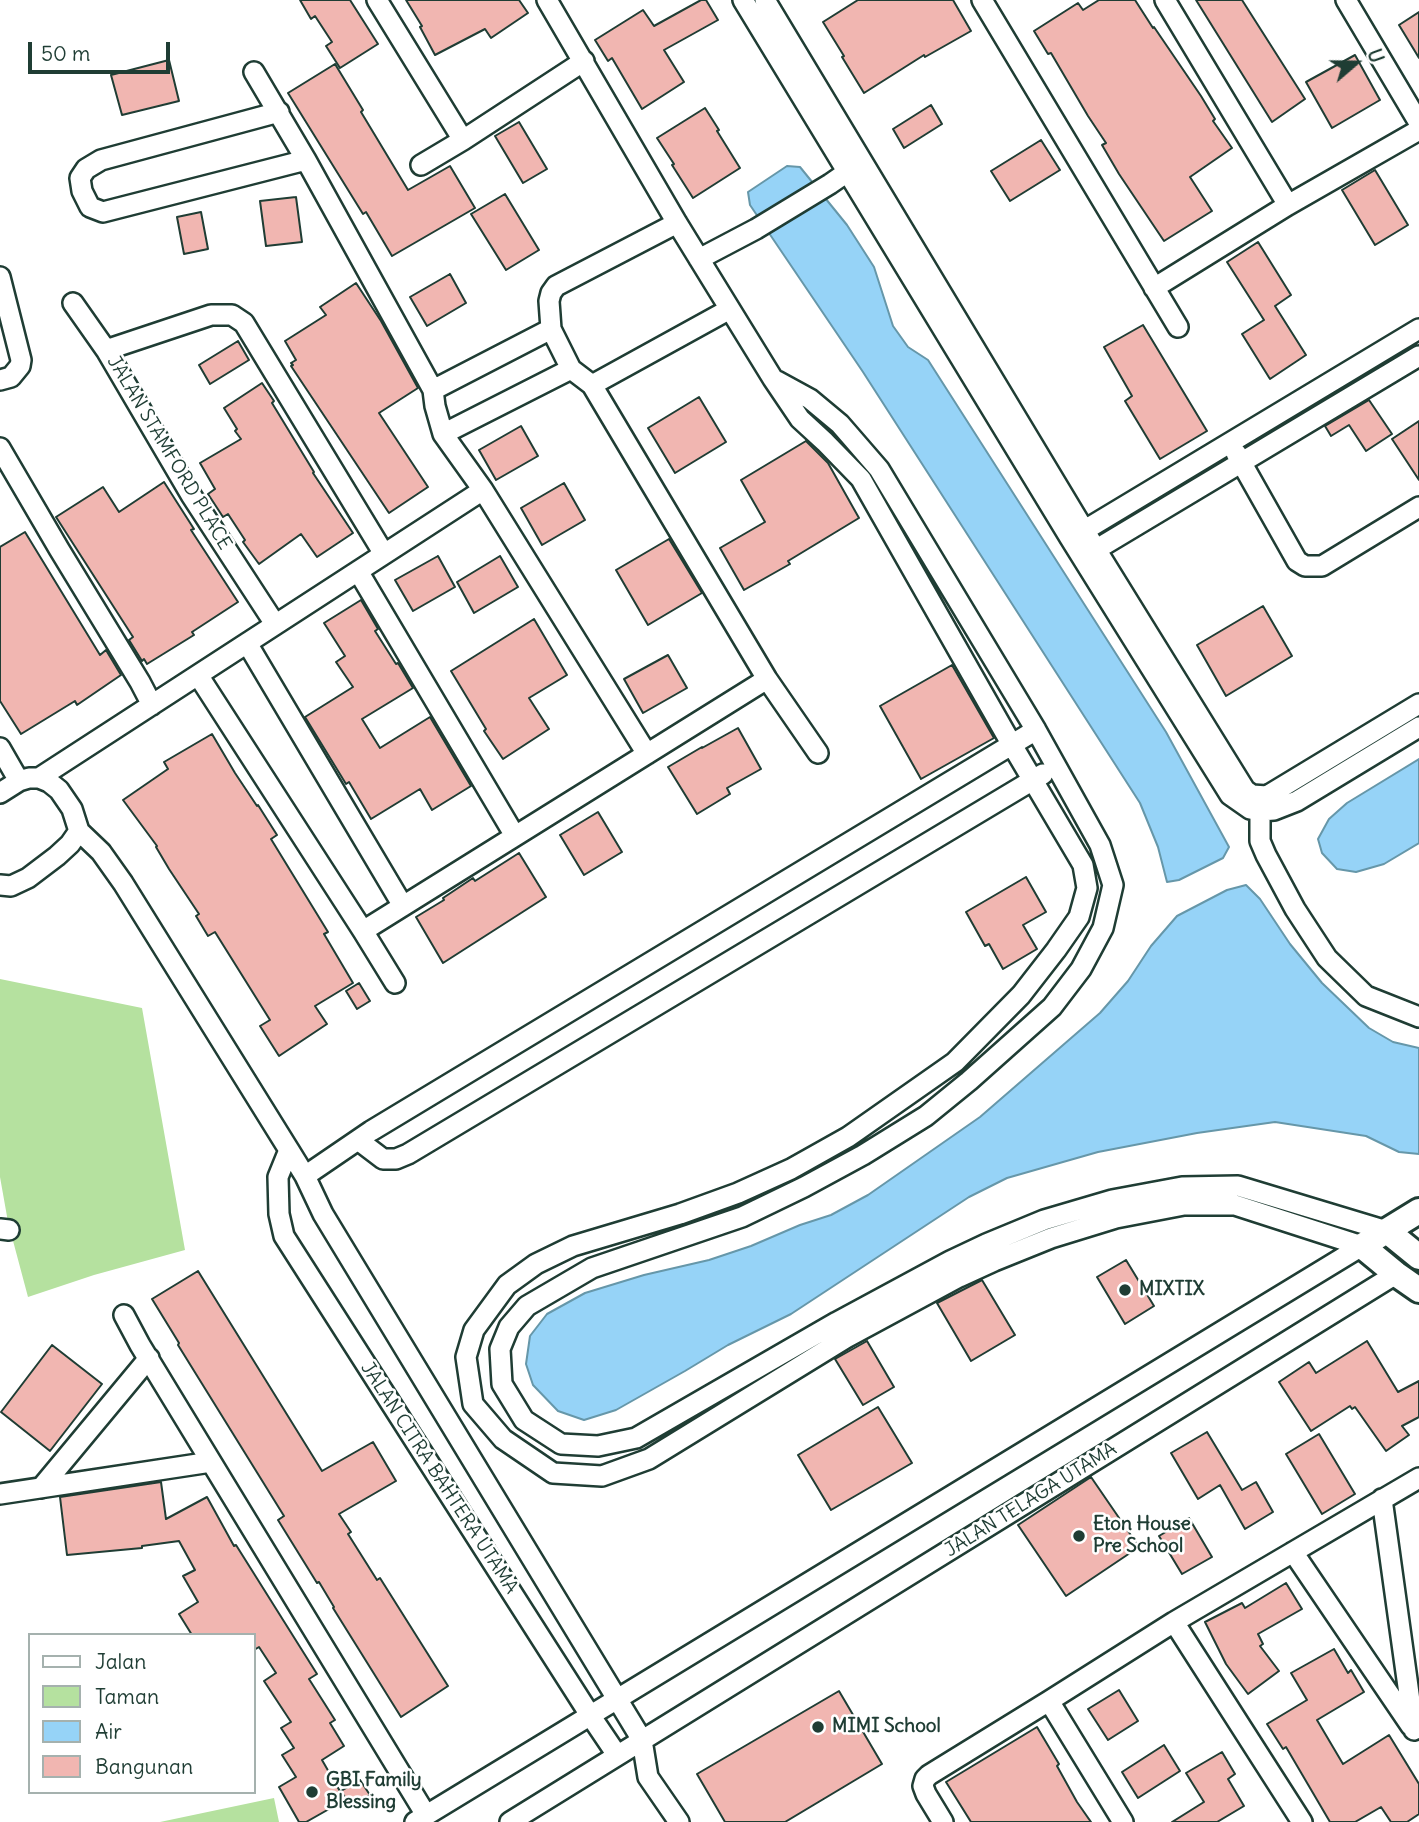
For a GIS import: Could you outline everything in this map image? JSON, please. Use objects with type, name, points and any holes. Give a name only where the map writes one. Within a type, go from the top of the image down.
[{"type":"main road","points":[[1419,1211],[1362,1246],[1396,1275],[1419,1290]]},
{"type":"main road","points":[[1387,1231],[1419,1258]]},
{"type":"main road","name":"JALAN TELAGA UTAMA","points":[[1396,1275],[1419,1258]]},
{"type":"street","points":[[377,0],[463,140]]},
{"type":"street","points":[[547,0],[677,223],[773,379],[800,419],[861,479],[1083,866],[1087,888],[1079,917],[1021,995],[955,1062],[848,1137],[790,1169],[738,1193],[680,1214],[573,1246],[536,1264],[507,1285],[474,1330],[466,1357],[473,1404],[503,1438],[553,1473],[602,1476],[649,1459],[846,1338],[959,1277],[1051,1238],[1116,1218],[1184,1205],[1236,1205],[1362,1246]]},
{"type":"street","points":[[743,0],[855,167],[1077,534],[1245,790],[1260,804],[1274,810],[1297,801],[1419,727]]},
{"type":"street","points":[[765,0],[855,167]]},
{"type":"street","points":[[982,0],[1178,327]]},
{"type":"street","points":[[1166,0],[1288,205]]},
{"type":"street","points":[[1346,0],[1419,124]]},
{"type":"street","points":[[421,165],[584,61]]},
{"type":"street","points":[[254,72],[279,112],[433,390],[443,434],[483,490],[647,754]]},
{"type":"street","points":[[279,112],[101,159],[86,169],[80,178],[82,191],[90,207],[103,212],[306,160]]},
{"type":"street","points":[[1154,288],[1288,205],[1419,130]]},
{"type":"street","points":[[699,259],[747,234],[855,167]]},
{"type":"street","points":[[677,223],[556,286],[549,301],[551,329],[571,369],[592,385],[768,679],[818,753]]},
{"type":"street","points":[[0,279],[21,360],[20,366],[11,377],[0,380]]},
{"type":"street","points":[[74,303],[106,350]]},
{"type":"street","points":[[592,385],[730,309]]},
{"type":"street","name":"JALAN STAMFORD PLACE","points":[[275,624],[191,495],[106,350],[211,315],[232,315],[244,323],[384,554]]},
{"type":"street","points":[[433,390],[551,329]]},
{"type":"street","points":[[1077,534],[1419,329]]},
{"type":"street","points":[[1090,554],[1419,356]]},
{"type":"street","points":[[443,434],[571,369]]},
{"type":"street","points":[[773,379],[810,399],[840,424],[879,469],[1036,730],[1100,845],[1113,885],[1103,928],[1081,969],[1052,1007],[969,1082],[926,1116],[863,1155],[742,1217],[592,1268],[527,1306],[509,1327],[500,1349],[502,1384],[524,1420],[561,1444],[598,1446],[636,1438],[837,1322],[950,1261],[1044,1220],[1112,1200],[1182,1187],[1238,1186],[1387,1231]]},
{"type":"street","points":[[1229,443],[1297,561],[1305,566],[1322,566],[1419,508]]},
{"type":"street","points":[[0,448],[152,705]]},
{"type":"street","points":[[0,793],[29,780],[152,705],[483,490]]},
{"type":"street","points":[[358,571],[516,836]]},
{"type":"street","points":[[247,643],[403,906]]},
{"type":"street","points":[[198,675],[363,931],[394,984]]},
{"type":"street","points":[[363,931],[768,679]]},
{"type":"street","points":[[1419,704],[1266,796],[1260,804],[1260,841],[1266,855],[1295,909],[1328,958],[1366,996],[1419,1017]]},
{"type":"street","points":[[305,1176],[358,1140],[1036,730]]},
{"type":"street","points":[[0,748],[29,780],[49,782],[59,790],[72,809],[79,831],[57,856],[28,878],[11,886],[0,885]]},
{"type":"street","points":[[358,1140],[383,1159],[396,1159],[408,1154],[1056,766]]},
{"type":"street","name":"JALAN CITRA BAHTERA UTAMA","points":[[79,831],[101,852],[123,883],[289,1150],[323,1214],[642,1740]]},
{"type":"street","name":"JALAN CITRA BAHTERA UTAMA","points":[[289,1150],[278,1177],[279,1214],[284,1236],[617,1755]]},
{"type":"street","points":[[124,1315],[420,1819],[1362,1246]]},
{"type":"street","name":"JALAN TELAGA UTAMA","points":[[510,1822],[1396,1275]]},
{"type":"street","points":[[41,1488],[149,1358]]},
{"type":"street","points":[[0,1494],[211,1462]]},
{"type":"street","points":[[943,1822],[926,1794],[923,1786],[925,1779],[1174,1622],[1419,1478]]},
{"type":"street","points":[[1382,1499],[1417,1734]]},
{"type":"street","points":[[1293,1552],[1417,1734]]},
{"type":"street","points":[[1174,1622],[1302,1822]]},
{"type":"street","points":[[1049,1701],[1123,1822]]},
{"type":"street","points":[[642,1740],[648,1777],[678,1822]]},
{"type":"green space","points":[[0,979],[142,1008],[185,1250],[94,1275],[28,1297],[8,1222],[0,1177]]},
{"type":"green space","points":[[274,1798],[279,1822],[160,1822]]},
{"type":"water","points":[[787,166],[800,167],[847,225],[874,267],[893,326],[908,347],[928,360],[1166,732],[1229,847],[1223,858],[1179,880],[1167,882],[1158,847],[1140,803],[863,372],[750,205],[748,192]]},
{"type":"water","points":[[1419,759],[1419,843],[1384,864],[1356,872],[1337,869],[1322,853],[1318,839],[1329,819],[1347,803]]},
{"type":"water","points":[[1246,885],[1260,899],[1290,944],[1322,983],[1369,1028],[1393,1042],[1419,1048],[1419,1154],[1399,1152],[1366,1136],[1275,1122],[1197,1133],[1098,1152],[1007,1178],[969,1197],[791,1314],[728,1345],[616,1410],[584,1420],[558,1411],[533,1385],[526,1364],[530,1336],[547,1314],[585,1293],[751,1246],[831,1215],[868,1195],[980,1117],[1100,1013],[1177,916],[1227,890]]},
{"type":"building","points":[[300,0],[350,0],[378,44],[340,68],[326,46],[332,42],[315,16],[311,19]]},
{"type":"building","points":[[406,0],[519,0],[528,13],[491,38],[485,29],[435,55]]},
{"type":"building","points":[[701,0],[706,0],[718,20],[664,50],[684,82],[642,109],[612,58],[608,61],[595,40],[643,10],[654,26]]},
{"type":"building","points":[[858,0],[953,0],[971,31],[925,57],[924,55],[864,93],[823,22]]},
{"type":"building","points":[[1099,0],[1135,0],[1201,96],[1215,119],[1213,121],[1232,148],[1190,177],[1212,211],[1164,241],[1119,174],[1102,145],[1106,143],[1051,53],[1048,54],[1034,31],[1078,3],[1083,10]]},
{"type":"building","points":[[1196,0],[1242,0],[1305,99],[1272,122]]},
{"type":"building","points":[[1419,12],[1419,58],[1399,25]]},
{"type":"building","points":[[1355,55],[1380,100],[1332,128],[1306,82]]},
{"type":"building","points":[[169,60],[179,101],[122,115],[111,75]]},
{"type":"building","points":[[335,64],[408,190],[450,166],[475,208],[392,256],[288,93]]},
{"type":"building","points":[[931,105],[942,124],[904,148],[893,129]]},
{"type":"building","points":[[705,108],[740,168],[693,198],[657,138]]},
{"type":"building","points":[[519,122],[547,169],[523,183],[495,136]]},
{"type":"building","points":[[1041,140],[1060,170],[1010,201],[991,171]]},
{"type":"building","points":[[1375,170],[1408,225],[1375,245],[1342,190]]},
{"type":"building","points":[[505,194],[539,250],[506,270],[471,214]]},
{"type":"building","points":[[296,197],[302,242],[266,246],[260,201]]},
{"type":"building","points":[[201,212],[208,249],[184,254],[177,217]]},
{"type":"building","points":[[1258,242],[1291,295],[1275,306],[1306,355],[1270,379],[1242,334],[1264,320],[1227,262]]},
{"type":"building","points":[[450,274],[466,303],[427,326],[410,297]]},
{"type":"building","points":[[356,283],[381,321],[418,388],[379,413],[428,487],[389,513],[291,366],[296,360],[285,341],[326,315],[320,307]]},
{"type":"building","points":[[1143,325],[1207,431],[1160,459],[1125,401],[1132,396],[1104,347]]},
{"type":"building","points":[[238,341],[249,360],[210,384],[199,365]]},
{"type":"building","points":[[262,383],[313,473],[353,533],[317,557],[301,534],[259,564],[228,514],[223,517],[208,494],[215,489],[200,463],[241,439],[224,408]]},
{"type":"building","points":[[699,397],[726,442],[675,473],[648,428]]},
{"type":"building","points":[[1369,400],[1392,434],[1366,451],[1349,425],[1331,436],[1325,426]]},
{"type":"building","points":[[1419,421],[1419,480],[1392,439]]},
{"type":"building","points":[[521,426],[538,456],[496,480],[479,450]]},
{"type":"building","points":[[806,441],[828,463],[859,518],[788,561],[790,564],[744,590],[720,548],[765,522],[741,480]]},
{"type":"building","points":[[164,482],[194,529],[191,530],[238,602],[192,632],[194,635],[147,664],[144,659],[142,661],[129,640],[133,637],[56,517],[103,487],[119,512]]},
{"type":"building","points":[[564,483],[585,520],[542,545],[521,508]]},
{"type":"building","points":[[25,532],[100,655],[106,650],[121,675],[77,705],[75,701],[21,734],[0,701],[0,547]]},
{"type":"building","points":[[669,539],[702,593],[648,625],[616,570]]},
{"type":"building","points":[[438,556],[455,587],[413,611],[395,580]]},
{"type":"building","points":[[500,556],[518,587],[474,613],[457,582]]},
{"type":"building","points":[[361,600],[378,629],[375,631],[413,688],[362,719],[380,748],[430,717],[471,786],[432,810],[420,789],[371,819],[305,717],[353,687],[336,662],[345,656],[324,623]]},
{"type":"building","points":[[1263,606],[1292,656],[1226,696],[1197,645]]},
{"type":"building","points":[[534,619],[567,675],[529,698],[549,729],[503,759],[484,731],[486,729],[451,671]]},
{"type":"building","points":[[668,655],[687,688],[643,713],[624,679]]},
{"type":"building","points":[[952,665],[994,738],[921,779],[880,706]]},
{"type":"building","points":[[738,728],[761,769],[727,788],[730,794],[697,814],[668,767]]},
{"type":"building","points":[[212,734],[277,835],[271,839],[328,932],[324,934],[353,983],[315,1006],[327,1024],[279,1056],[260,1026],[270,1020],[215,932],[208,936],[196,916],[199,914],[157,846],[123,800],[168,769],[164,762]]},
{"type":"building","points":[[598,812],[622,852],[584,875],[560,835]]},
{"type":"building","points":[[519,853],[546,897],[443,963],[416,917],[473,878],[475,881]]},
{"type":"building","points":[[1026,877],[1046,912],[1023,925],[1037,949],[1003,969],[989,944],[985,946],[966,912]]},
{"type":"building","points":[[359,983],[370,1001],[357,1009],[346,991]]},
{"type":"building","points":[[1126,1260],[1154,1306],[1125,1324],[1097,1277]]},
{"type":"building","points":[[198,1271],[322,1471],[373,1442],[396,1481],[339,1514],[351,1532],[348,1534],[377,1580],[380,1578],[448,1686],[401,1717],[278,1520],[284,1516],[152,1299]]},
{"type":"building","points":[[982,1280],[1015,1335],[971,1361],[937,1303]]},
{"type":"building","points":[[867,1341],[894,1387],[863,1405],[835,1359]]},
{"type":"building","points":[[1367,1341],[1398,1392],[1419,1381],[1419,1417],[1402,1426],[1409,1435],[1386,1451],[1355,1407],[1352,1409],[1350,1406],[1311,1431],[1279,1382],[1309,1362],[1316,1373]]},
{"type":"building","points":[[52,1345],[102,1384],[50,1451],[1,1412]]},
{"type":"building","points":[[878,1407],[912,1463],[831,1510],[798,1455]]},
{"type":"building","points":[[1207,1432],[1242,1490],[1256,1482],[1273,1512],[1245,1529],[1220,1485],[1198,1499],[1171,1453]]},
{"type":"building","points":[[1319,1434],[1355,1494],[1322,1514],[1286,1454]]},
{"type":"building","name":"Eton House Pre School","points":[[1091,1477],[1139,1547],[1066,1596],[1018,1525]]},
{"type":"building","points":[[161,1482],[166,1519],[207,1497],[234,1546],[236,1545],[317,1674],[309,1679],[335,1720],[330,1723],[344,1746],[322,1760],[345,1800],[306,1822],[299,1822],[279,1787],[296,1777],[282,1755],[294,1748],[281,1728],[291,1722],[264,1681],[276,1673],[259,1647],[256,1649],[256,1633],[191,1633],[179,1614],[198,1602],[183,1576],[195,1570],[179,1541],[142,1548],[67,1555],[60,1497]]},
{"type":"building","points":[[1189,1518],[1212,1557],[1182,1574],[1159,1536]]},
{"type":"building","points":[[1286,1583],[1302,1609],[1258,1634],[1263,1644],[1260,1646],[1279,1671],[1248,1694],[1226,1664],[1205,1622],[1242,1603],[1245,1608]]},
{"type":"building","points":[[1334,1649],[1348,1673],[1351,1670],[1364,1692],[1317,1720],[1343,1764],[1389,1735],[1419,1784],[1419,1814],[1407,1822],[1391,1822],[1381,1807],[1355,1822],[1330,1822],[1286,1747],[1283,1749],[1267,1724],[1307,1700],[1291,1673]]},
{"type":"building","points":[[1119,1690],[1138,1721],[1108,1740],[1088,1709]]},
{"type":"building","name":"MIMI School","points":[[839,1691],[882,1764],[785,1822],[725,1822],[697,1774]]},
{"type":"building","points":[[1037,1727],[1077,1802],[1091,1822],[971,1822],[946,1782]]},
{"type":"building","points":[[1164,1745],[1180,1771],[1138,1798],[1122,1772]]},
{"type":"building","points":[[1222,1752],[1235,1774],[1228,1779],[1244,1806],[1217,1822],[1172,1822],[1204,1802],[1186,1773]]},
{"type":"building","points":[[360,1780],[370,1795],[351,1807],[341,1791]]},
{"type":"place","name":"MIXTIX","points":[[1125,1290]]},
{"type":"place","name":"Eton House Pre School","points":[[1079,1536]]},
{"type":"place","name":"MIMI School","points":[[818,1727]]},
{"type":"place","name":"GBI Family Blessing","points":[[312,1792]]}]
